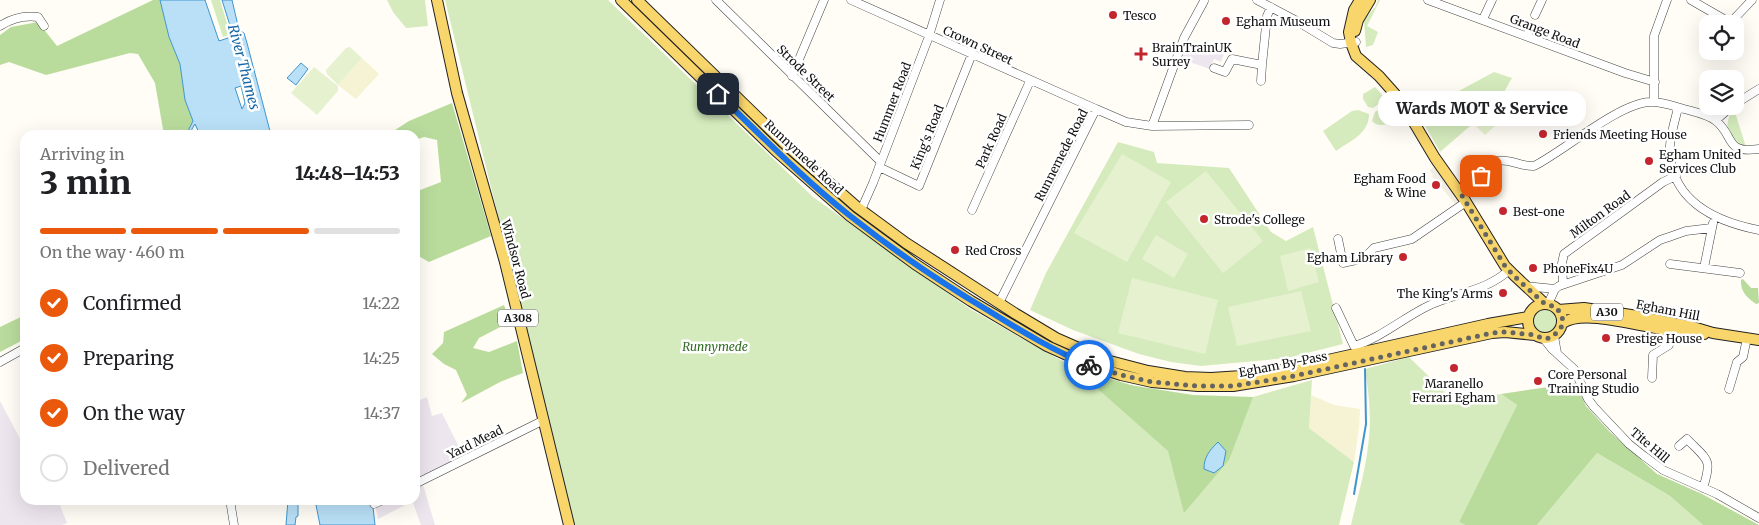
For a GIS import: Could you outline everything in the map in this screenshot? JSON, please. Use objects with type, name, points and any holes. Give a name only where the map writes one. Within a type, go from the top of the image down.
[{"type":"main road","name":"Windsor Road","points":[[437,0],[457,94],[505,262],[569,525]]},
{"type":"main road","name":"Runnymede Road","points":[[621,0],[776,151],[834,203],[915,264],[988,310]]},
{"type":"main road","name":"Runnymede Road","points":[[637,0],[784,143],[861,210],[906,243],[999,303]]},
{"type":"main road","points":[[1360,0],[1354,10],[1350,24],[1354,42],[1369,66],[1395,94],[1413,120],[1435,158],[1464,198],[1509,270],[1525,286],[1562,316],[1563,323],[1560,330],[1544,337],[1529,328],[1530,314],[1525,286]]},
{"type":"main road","points":[[1354,42],[1358,20],[1370,0]]},
{"type":"main road","name":"Egham By-Pass","points":[[999,303],[1056,338],[1106,360],[1166,375],[1211,378],[1242,376],[1288,369],[1530,314]]},
{"type":"main road","points":[[1530,314],[1536,306],[1551,306]]},
{"type":"main road","name":"Egham Hill","points":[[1551,306],[1584,308],[1672,328]]},
{"type":"main road","name":"Egham By-Pass","points":[[988,310],[1047,346],[1087,364],[1121,375],[1152,382],[1198,386],[1234,386],[1286,378],[1492,333],[1505,332],[1544,337]]},
{"type":"main road","name":"Egham Hill","points":[[1563,323],[1577,318],[1598,317],[1672,328],[1693,327],[1712,333],[1759,340]]},
{"type":"street","name":"Strode Street","points":[[716,0],[880,165]]},
{"type":"street","points":[[792,76],[824,0]]},
{"type":"street","name":"Crown Street","points":[[851,0],[1096,109]]},
{"type":"street","name":"Hummer Road","points":[[861,210],[880,165],[940,0]]},
{"type":"street","points":[[1257,0],[1334,43],[1354,42]]},
{"type":"street","name":"Grange Road","points":[[1428,0],[1654,82]]},
{"type":"street","points":[[1483,19],[1492,0]]},
{"type":"street","points":[[1535,15],[1542,0]]},
{"type":"street","points":[[1654,102],[1654,36],[1667,0]]},
{"type":"street","points":[[1691,0],[1730,22],[1752,0]]},
{"type":"street","points":[[1152,126],[1184,38],[1204,1]]},
{"type":"street","points":[[1260,81],[1267,16],[1272,7]]},
{"type":"street","points":[[0,26],[10,19],[27,16],[38,17],[44,26]]},
{"type":"street","points":[[1527,36],[1531,26]]},
{"type":"street","name":"King's Road","points":[[880,165],[919,186],[972,54]]},
{"type":"street","points":[[1214,68],[1225,72],[1232,58],[1262,65]]},
{"type":"street","name":"Park Road","points":[[972,210],[1030,81]]},
{"type":"street","points":[[1744,98],[1759,89]]},
{"type":"street","points":[[1338,239],[1344,263],[1368,256],[1374,248],[1412,239],[1464,198],[1497,161],[1502,160],[1534,166],[1631,106],[1644,102],[1654,102],[1708,116],[1716,120],[1734,146],[1744,150],[1759,150]]},
{"type":"street","points":[[1678,108],[1670,143],[1671,159],[1676,176],[1689,199],[1716,217],[1759,230]]},
{"type":"street","name":"Runnemede Road","points":[[999,303],[1096,109],[1126,122],[1152,126],[1249,125]]},
{"type":"street","points":[[1716,120],[1722,115]]},
{"type":"street","name":"Milton Road","points":[[1565,283],[1562,263],[1564,254],[1662,182],[1676,176]]},
{"type":"street","points":[[1704,268],[1716,217]]},
{"type":"street","points":[[1551,306],[1555,290],[1565,283],[1622,265],[1660,240],[1678,234],[1712,228]]},
{"type":"street","points":[[1670,264],[1740,273]]},
{"type":"street","points":[[1336,308],[1354,346],[1390,333],[1407,316],[1446,298],[1487,285],[1499,279],[1509,270]]},
{"type":"street","points":[[1525,286],[1555,290]]},
{"type":"street","points":[[1652,378],[1652,355],[1668,346],[1672,328]]},
{"type":"street","name":"Tite Hill","points":[[1544,337],[1574,369],[1588,399],[1594,407],[1629,444],[1663,470],[1703,488],[1759,518]]},
{"type":"street","points":[[1729,389],[1737,362],[1744,357],[1747,338]]},
{"type":"street","points":[[0,362],[20,351]]},
{"type":"street","name":"Yard Mead","points":[[420,482],[544,420]]},
{"type":"street","points":[[1679,446],[1685,437],[1707,461],[1709,469],[1703,488]]},
{"type":"street","points":[[231,505],[234,525]]},
{"type":"shaded area","points":[[1186,42],[1224,54],[1221,62],[1214,59],[1210,69],[1181,59]]},
{"type":"shaded area","points":[[362,58],[379,74],[356,99],[338,85]]},
{"type":"shaded area","points":[[1435,166],[1460,200],[1456,205],[1432,176],[1430,170]]},
{"type":"shaded area","points":[[1311,395],[1334,405],[1360,409],[1354,462],[1309,428]]},
{"type":"shaded area","points":[[427,397],[432,416],[442,413],[464,457],[421,478],[435,525],[421,525],[414,505],[420,505],[420,400]]},
{"type":"shaded area","points":[[0,401],[20,439],[20,505],[60,505],[67,523],[62,525],[0,525]]},
{"type":"shaded area","points":[[375,505],[405,505],[378,519]]},
{"type":"green space","points":[[153,0],[160,0],[169,37],[180,64],[185,100],[193,121],[189,130],[163,130],[155,83],[138,54],[130,53],[46,75],[9,62],[0,65],[0,35],[11,27],[38,22],[57,46]]},
{"type":"green space","points":[[211,0],[220,0],[229,30],[228,35],[223,37]]},
{"type":"green space","points":[[387,0],[425,0],[428,26],[406,28],[393,12]]},
{"type":"green space","name":"Runnymede","points":[[445,0],[608,0],[813,197],[970,309],[1073,367],[1199,406],[1253,397],[1312,380],[1309,428],[1354,462],[1339,525],[574,525]]},
{"type":"green space","points":[[1378,0],[1380,0],[1367,26],[1378,32],[1373,45],[1366,47],[1364,21],[1375,8]]},
{"type":"green space","points":[[350,47],[362,58],[338,85],[327,74],[326,70],[346,48]]},
{"type":"green space","points":[[314,67],[338,86],[338,91],[317,115],[291,93]]},
{"type":"green space","points":[[1494,72],[1512,78],[1499,101],[1440,152],[1418,113]]},
{"type":"green space","points":[[1375,87],[1386,99],[1373,108],[1368,107],[1363,99],[1363,94]]},
{"type":"green space","points":[[452,103],[491,236],[429,262],[420,257],[420,190],[441,182],[437,140],[424,137],[420,138],[420,130],[395,130],[409,121]]},
{"type":"green space","points":[[1389,103],[1400,117],[1390,123],[1375,124],[1372,121],[1375,112]]},
{"type":"green space","points":[[1498,103],[1508,114],[1485,135],[1475,125]]},
{"type":"green space","points":[[1358,110],[1369,114],[1366,127],[1358,136],[1336,151],[1323,131],[1352,111]]},
{"type":"green space","points":[[1730,115],[1736,115],[1746,147],[1734,142],[1728,132]]},
{"type":"green space","name":"Strode's College","points":[[1118,142],[1154,152],[1157,163],[1229,168],[1271,232],[1286,241],[1313,227],[1343,344],[1287,358],[1201,366],[1171,362],[1139,354],[1073,330],[1030,310],[1046,273]]},
{"type":"green space","points":[[1122,154],[1171,182],[1127,262],[1074,233]]},
{"type":"green space","points":[[1206,171],[1263,241],[1223,273],[1166,202]]},
{"type":"green space","points":[[1156,235],[1188,254],[1174,278],[1142,259]]},
{"type":"green space","points":[[1310,248],[1319,282],[1288,291],[1280,256]]},
{"type":"green space","points":[[1132,278],[1218,300],[1205,354],[1118,333]]},
{"type":"green space","points":[[1743,279],[1751,288],[1758,288],[1759,303],[1756,304],[1745,294],[1741,284]]},
{"type":"green space","points":[[1301,291],[1311,331],[1237,346],[1228,307]]},
{"type":"green space","points":[[504,305],[510,322],[479,338],[473,348],[489,352],[517,341],[523,373],[500,382],[461,403],[467,395],[456,370],[444,364],[432,354],[443,343],[444,332]]},
{"type":"green space","points":[[1545,309],[1550,310],[1556,316],[1556,326],[1550,332],[1545,333],[1540,332],[1534,326],[1533,321],[1534,316],[1540,310]]},
{"type":"green space","points":[[20,317],[20,342],[0,352],[0,327]]},
{"type":"green space","points":[[1409,357],[1454,401],[1501,394],[1517,405],[1459,522],[1465,525],[1351,525],[1365,466],[1370,427],[1370,407],[1365,369]]},
{"type":"green space","points":[[1073,367],[1130,385],[1193,395],[1253,397],[1229,460],[1184,513],[1168,451]]},
{"type":"green space","points":[[1575,383],[1586,406],[1610,432],[1657,474],[1702,494],[1759,525],[1703,525],[1670,496],[1597,453],[1537,525],[1465,525],[1459,522],[1517,405],[1501,394]]},
{"type":"green space","points":[[1597,453],[1670,496],[1703,525],[1537,525]]},
{"type":"water","name":"River Thames","points":[[160,0],[205,0],[219,41],[228,38],[232,32],[222,0],[232,0],[239,30],[244,33],[247,43],[270,130],[198,130],[195,124],[192,130],[189,130],[193,121],[185,100],[180,64],[169,37]],"holes":[[[241,86],[245,103],[242,109],[235,88]]]},
{"type":"water","points":[[301,63],[308,69],[296,85],[287,78]]},
{"type":"water","points":[[1218,442],[1226,451],[1223,466],[1214,473],[1204,469],[1204,465],[1208,454]]},
{"type":"water","points":[[288,505],[298,505],[298,516],[296,517],[295,525],[286,525]]},
{"type":"water","points":[[316,505],[372,505],[375,525],[320,525]]},
{"type":"waterway","points":[[1354,494],[1366,424],[1365,369]]},
{"type":"way so far","points":[[1089,365],[1152,382],[1216,387],[1234,386],[1294,376],[1492,333],[1505,332],[1535,335],[1544,339],[1550,338],[1557,334],[1563,323],[1560,311],[1556,307],[1545,304],[1514,276],[1501,260],[1461,194],[1481,176]]},
{"type":"place","name":"Tesco","points":[[1113,15]]},
{"type":"place","name":"Egham Museum","points":[[1226,21]]},
{"type":"place","name":"BrainTrainUK Surrey","points":[[1141,54]]},
{"type":"place","name":"Friends Meeting House","points":[[1543,134]]},
{"type":"place","name":"Egham United Services Club","points":[[1649,161]]},
{"type":"place","name":"Wards MOT & Service","points":[[1481,176]]},
{"type":"place","name":"Egham Food & Wine","points":[[1436,185]]},
{"type":"place","name":"Best-one","points":[[1503,211]]},
{"type":"place","name":"Strode's College","points":[[1204,219]]},
{"type":"place","name":"Red Cross","points":[[955,250]]},
{"type":"place","name":"Egham Library","points":[[1403,257]]},
{"type":"place","name":"PhoneFix4U","points":[[1533,268]]},
{"type":"place","name":"The King's Arms","points":[[1503,293]]},
{"type":"place","name":"Prestige House","points":[[1606,338]]},
{"type":"place","name":"Maranello Ferrari Egham","points":[[1454,368]]},
{"type":"place","name":"Core Personal Training Studio","points":[[1538,381]]},
{"type":"route","points":[[718,94],[776,151],[850,216],[882,241],[972,301],[1047,346],[1089,365]]}]
